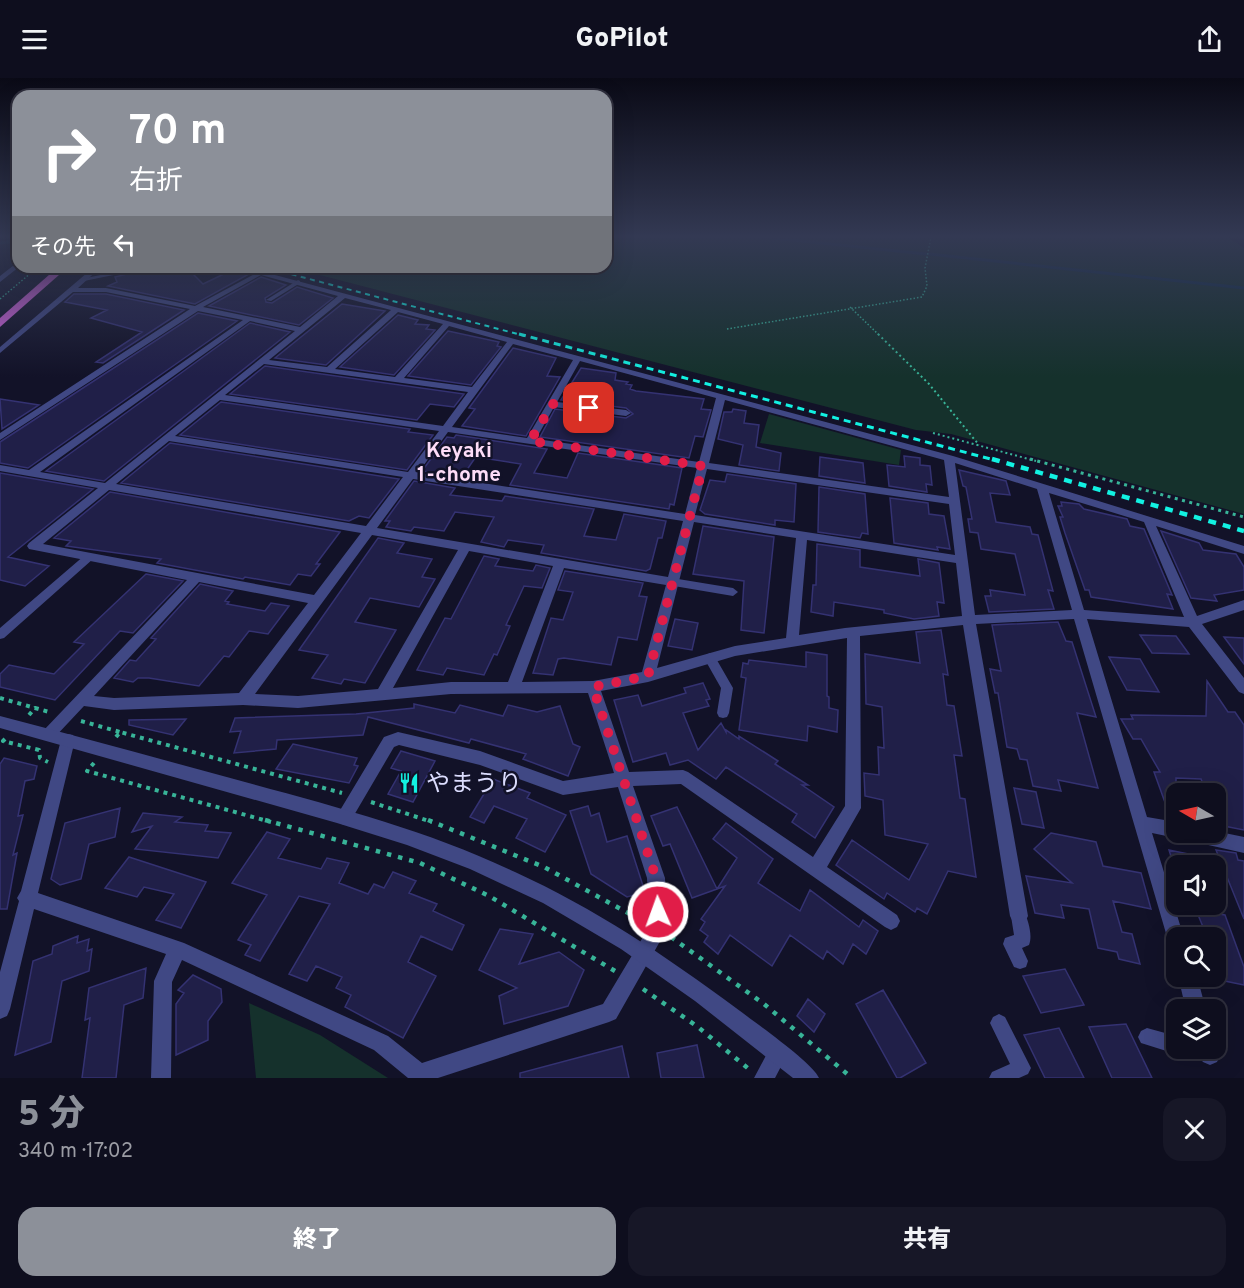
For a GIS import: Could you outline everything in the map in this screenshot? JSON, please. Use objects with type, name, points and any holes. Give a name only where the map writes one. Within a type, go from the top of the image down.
[{"type":"highway","points":[[0,310],[30,284]]},
{"type":"highway","points":[[0,324],[45,284]]},
{"type":"street","points":[[0,351],[79,284]]},
{"type":"street","points":[[0,436],[197,308],[241,284]]},
{"type":"street","points":[[304,284],[949,459],[1244,550]]},
{"type":"street","points":[[73,290],[106,290],[299,329]]},
{"type":"street","points":[[315,600],[33,546],[218,398],[299,329],[344,295]]},
{"type":"street","points":[[329,370],[397,309]]},
{"type":"street","points":[[31,473],[249,319]]},
{"type":"street","points":[[397,380],[448,323]]},
{"type":"street","points":[[243,699],[512,340]]},
{"type":"street","points":[[530,441],[578,358]]},
{"type":"street","points":[[261,361],[473,390]]},
{"type":"street","points":[[648,676],[721,397]]},
{"type":"street","points":[[218,398],[952,501]]},
{"type":"street","points":[[553,404],[626,413]]},
{"type":"street","points":[[167,438],[962,560]]},
{"type":"street","points":[[949,459],[952,501],[969,620],[1019,916]]},
{"type":"street","points":[[0,468],[672,582]]},
{"type":"street","points":[[1042,488],[1172,927]]},
{"type":"street","points":[[1148,520],[1193,622],[1244,688]]},
{"type":"street","points":[[792,643],[802,535]]},
{"type":"street","points":[[382,694],[465,548]]},
{"type":"street","points":[[512,689],[560,563]]},
{"type":"street","points":[[48,735],[197,577]]},
{"type":"street","points":[[81,700],[114,704],[243,699],[298,702],[451,688],[593,687],[648,676],[735,651],[854,633],[969,620],[1080,614],[1193,622],[1244,605]]},
{"type":"street","points":[[816,869],[853,808],[854,633]]},
{"type":"street","points":[[26,898],[178,950],[381,1043],[419,1074],[609,1012],[658,929],[656,878],[593,687]]},
{"type":"street","points":[[0,722],[344,817],[426,843],[508,877],[645,952],[809,1078]]},
{"type":"street","points":[[344,817],[389,742],[398,738],[480,758],[563,788],[624,779],[683,777],[891,921]]},
{"type":"street","points":[[0,1009],[26,898],[68,740]]},
{"type":"street","points":[[1141,823],[1166,828]]},
{"type":"street","points":[[1226,841],[1244,845]]},
{"type":"street","points":[[161,1078],[163,981],[178,950]]},
{"type":"street","points":[[764,1078],[778,1053]]},
{"type":"lane","points":[[269,300],[295,284]]},
{"type":"lane","points":[[0,635],[89,556]]},
{"type":"lane","points":[[672,582],[733,592]]},
{"type":"lane","points":[[710,658],[727,688],[723,713]]},
{"type":"lane","points":[[1019,916],[1023,939],[1011,944],[1020,961]]},
{"type":"lane","points":[[998,1078],[1022,1068],[999,1023]]},
{"type":"lane","points":[[1148,1037],[1166,1042]]},
{"type":"path","points":[[0,299],[18,284]]},
{"type":"path","points":[[727,329],[922,297],[927,284]]},
{"type":"path","points":[[850,307],[929,384],[979,445]]},
{"type":"path","points":[[933,433],[1244,517]]},
{"type":"path","points":[[0,698],[35,708]]},
{"type":"path","points":[[759,1078],[698,1027],[628,979],[489,896],[420,863],[87,771],[120,732],[356,797],[455,829],[544,867],[658,929],[700,956],[824,1053],[852,1078]]},
{"type":"green space","points":[[353,284],[1244,284],[1244,514],[951,434],[916,430]]},
{"type":"green space","points":[[769,414],[901,450],[899,465],[760,443]]},
{"type":"green space","points":[[249,1003],[320,1035],[388,1078],[256,1078]]},
{"type":"building","points":[[113,284],[232,284],[195,304],[108,286]]},
{"type":"building","points":[[249,284],[286,285],[265,298],[266,302],[272,303],[297,287],[333,298],[299,325],[209,306]]},
{"type":"building","points":[[74,294],[106,294],[184,310],[103,363],[96,362],[142,332],[91,318],[107,310],[65,302]]},
{"type":"building","points":[[342,304],[385,311],[326,365],[275,358]]},
{"type":"building","points":[[198,313],[237,321],[28,468],[0,463],[0,442]]},
{"type":"building","points":[[398,315],[418,320],[415,324],[429,325],[426,329],[435,330],[394,375],[340,367]]},
{"type":"building","points":[[250,323],[290,332],[104,481],[46,471]]},
{"type":"building","points":[[448,331],[499,342],[497,346],[501,347],[471,385],[408,376]]},
{"type":"building","points":[[513,348],[556,358],[547,376],[560,377],[526,436],[462,426],[475,409],[469,408]]},
{"type":"building","points":[[265,366],[464,394],[454,407],[430,404],[417,420],[230,394]]},
{"type":"building","points":[[581,368],[616,373],[615,380],[628,382],[626,384],[632,385],[630,389],[636,391],[704,399],[701,409],[711,410],[703,437],[695,436],[689,458],[540,437],[555,409],[626,418],[633,414],[626,408],[561,400]]},
{"type":"building","points":[[0,399],[39,405],[2,429]]},
{"type":"building","points":[[221,402],[410,429],[408,432],[433,435],[407,470],[180,435]]},
{"type":"building","points":[[733,409],[746,411],[744,423],[759,425],[756,447],[781,453],[779,471],[739,465],[743,445],[718,439],[724,412],[732,412]]},
{"type":"building","points":[[456,435],[547,449],[534,473],[567,478],[578,453],[682,468],[674,505],[670,504],[669,509],[510,485],[521,464],[483,458],[475,458],[462,477],[422,471],[447,437],[454,438]]},
{"type":"building","points":[[170,443],[399,479],[369,518],[359,516],[349,521],[121,483]]},
{"type":"building","points":[[904,456],[920,458],[920,465],[930,466],[932,485],[926,484],[927,492],[889,486],[887,465],[905,467]]},
{"type":"building","points":[[820,457],[863,463],[865,483],[819,476]]},
{"type":"building","points":[[959,470],[1006,481],[1010,495],[990,493],[996,522],[1030,527],[1032,534],[1038,535],[1053,591],[1048,590],[1054,609],[989,612],[985,596],[991,596],[990,590],[1025,595],[1024,590],[1015,554],[981,549],[978,533],[970,532],[968,519],[972,519],[966,487],[963,486]]},
{"type":"building","points":[[0,473],[93,489],[8,557],[49,566],[25,586],[0,580]]},
{"type":"building","points":[[727,474],[796,484],[794,522],[775,520],[775,525],[705,514],[700,510],[710,480],[725,482]]},
{"type":"building","points":[[414,481],[455,488],[450,495],[502,501],[505,496],[594,509],[584,536],[616,540],[624,514],[666,521],[662,538],[658,538],[650,569],[646,571],[541,553],[544,545],[508,540],[504,547],[481,542],[494,517],[455,512],[444,531],[414,527],[411,531],[386,527],[390,521],[385,521]]},
{"type":"building","points":[[819,487],[865,494],[868,534],[862,533],[860,538],[818,532]]},
{"type":"building","points":[[110,492],[340,532],[316,564],[320,564],[311,576],[298,574],[290,585],[157,563],[161,559],[66,546],[71,541],[54,538]]},
{"type":"building","points":[[890,498],[928,503],[929,514],[944,516],[950,549],[937,547],[938,550],[894,543]]},
{"type":"building","points":[[1061,502],[1079,504],[1084,509],[1127,519],[1130,526],[1144,529],[1172,595],[1167,594],[1173,609],[1091,597],[1089,590],[1085,590],[1065,533],[1060,517],[1063,517],[1058,506],[1062,506]]},
{"type":"building","points":[[703,526],[774,537],[764,633],[741,630],[744,581],[693,574]]},
{"type":"building","points":[[1161,531],[1199,543],[1203,550],[1236,554],[1244,567],[1244,590],[1214,595],[1217,601],[1191,598]]},
{"type":"building","points":[[378,538],[404,543],[397,553],[432,559],[422,577],[435,579],[419,607],[370,598],[355,622],[396,630],[365,683],[344,679],[341,684],[312,678],[328,655],[299,650]]},
{"type":"building","points":[[817,544],[860,550],[860,567],[920,576],[918,559],[939,563],[944,603],[937,602],[939,616],[914,619],[884,613],[884,610],[834,602],[833,616],[811,612],[813,585],[816,585]]},
{"type":"building","points":[[484,556],[499,559],[495,566],[533,571],[536,565],[550,568],[542,588],[524,586],[506,625],[510,626],[497,655],[494,654],[484,675],[447,668],[443,675],[417,670],[445,618],[451,619]]},
{"type":"building","points":[[565,571],[643,583],[639,596],[647,597],[637,640],[618,637],[611,665],[564,658],[558,659],[553,675],[533,673],[551,618],[563,620],[573,592],[558,590]]},
{"type":"building","points":[[146,574],[183,581],[133,633],[120,631],[55,700],[0,687],[0,674],[9,665],[54,674],[84,644],[74,642]]},
{"type":"building","points":[[200,584],[233,591],[225,601],[229,602],[227,604],[265,611],[271,603],[289,606],[268,634],[249,631],[229,657],[224,656],[199,686],[149,678],[138,678],[133,682],[114,678],[130,660],[136,661],[156,639],[151,638]]},
{"type":"building","points":[[675,619],[698,623],[692,650],[668,646]]},
{"type":"building","points":[[1058,622],[1066,641],[1072,642],[1096,717],[1077,713],[1098,788],[1058,780],[1061,791],[1033,786],[1027,760],[1020,759],[1017,749],[1007,747],[998,693],[995,693],[990,669],[1001,671],[992,625]]},
{"type":"building","points":[[941,630],[948,675],[943,674],[947,705],[954,706],[962,756],[954,755],[960,798],[965,799],[976,877],[948,871],[927,914],[917,908],[915,912],[887,893],[884,899],[836,865],[852,840],[909,880],[928,844],[885,835],[883,800],[865,796],[864,773],[879,775],[878,747],[884,748],[882,707],[866,704],[865,654],[920,663],[916,632]]},
{"type":"building","points":[[1140,635],[1176,636],[1189,654],[1152,653]]},
{"type":"building","points":[[1224,637],[1244,638],[1244,664]]},
{"type":"building","points":[[806,652],[827,655],[827,696],[829,697],[829,708],[838,710],[837,732],[808,726],[807,741],[739,730],[746,678],[741,677],[743,663],[748,664],[749,660],[806,667]]},
{"type":"building","points":[[1109,657],[1140,659],[1159,692],[1127,690]]},
{"type":"building","points":[[1207,681],[1228,712],[1235,712],[1244,725],[1244,830],[1226,826],[1226,783],[1203,783],[1201,779],[1176,778],[1176,783],[1166,783],[1166,805],[1154,772],[1160,772],[1141,739],[1133,739],[1121,719],[1133,719],[1131,715],[1206,716]]},
{"type":"building","points":[[703,683],[710,699],[706,700],[709,706],[683,713],[698,750],[721,723],[726,732],[726,730],[739,739],[739,736],[778,761],[775,764],[808,785],[802,785],[834,807],[815,838],[792,822],[797,814],[726,767],[716,779],[688,760],[670,765],[666,753],[633,762],[614,700],[638,695],[642,706],[686,693],[684,688]]},
{"type":"building","points":[[414,704],[455,713],[460,705],[503,716],[508,705],[537,712],[560,706],[573,744],[580,747],[568,776],[523,759],[526,754],[471,739],[469,743],[368,717],[363,735],[277,740],[276,749],[234,753],[241,731],[230,732],[235,718],[356,714],[414,708]]},
{"type":"building","points":[[186,719],[173,735],[129,725],[129,720]]},
{"type":"building","points":[[293,744],[357,758],[354,765],[358,766],[349,783],[276,769]]},
{"type":"building","name":"やまうり","points":[[401,751],[435,761],[413,802],[388,794],[401,771],[391,768]]},
{"type":"building","points":[[4,758],[37,766],[34,779],[25,781],[18,816],[23,815],[13,855],[17,853],[7,909],[0,909],[0,764]]},
{"type":"building","points":[[493,779],[530,793],[527,798],[566,815],[545,852],[516,838],[527,819],[494,806],[484,823],[470,817]]},
{"type":"building","points":[[1014,788],[1036,792],[1044,828],[1022,824]]},
{"type":"building","points":[[588,806],[591,816],[599,813],[607,842],[627,836],[645,892],[627,897],[591,874],[570,811]]},
{"type":"building","points":[[677,807],[717,889],[692,898],[670,844],[663,846],[651,816]]},
{"type":"building","points":[[120,808],[115,837],[89,844],[81,879],[60,885],[51,879],[65,823]]},
{"type":"building","points":[[143,813],[182,817],[175,822],[208,825],[205,831],[231,833],[218,858],[135,849],[152,826],[132,832]]},
{"type":"building","points":[[726,823],[773,859],[758,883],[800,911],[810,890],[859,927],[863,920],[878,931],[866,954],[853,944],[843,964],[827,951],[823,959],[790,935],[772,966],[730,935],[718,954],[704,942],[708,936],[700,930],[705,922],[701,919],[725,886],[717,889],[737,858],[713,839]]},
{"type":"building","points":[[267,832],[290,839],[278,858],[321,869],[327,858],[349,863],[339,883],[368,894],[374,884],[384,888],[393,872],[416,881],[409,893],[437,904],[433,911],[464,925],[452,950],[421,936],[408,962],[436,976],[403,1038],[345,1007],[351,995],[336,988],[342,977],[316,966],[307,981],[289,974],[330,904],[299,896],[260,961],[245,955],[251,945],[238,940],[267,895],[232,883]]},
{"type":"building","points":[[1051,833],[1096,842],[1103,866],[1141,873],[1151,909],[1113,901],[1122,932],[1132,934],[1140,964],[1119,959],[1117,952],[1098,948],[1089,909],[1061,905],[1064,918],[1035,913],[1026,876],[1072,883],[1034,849]]},
{"type":"building","points":[[1169,850],[1193,855],[1171,855]]},
{"type":"building","points":[[1216,850],[1236,853],[1238,860],[1244,861],[1244,919],[1226,875],[1226,855],[1218,855]]},
{"type":"building","points":[[129,857],[206,882],[181,928],[156,920],[174,894],[144,887],[137,897],[105,888]]},
{"type":"building","points":[[1198,915],[1225,915],[1244,967],[1244,985],[1226,981],[1226,927],[1203,927]]},
{"type":"building","points":[[500,929],[533,934],[519,964],[559,952],[584,970],[568,1006],[504,1024],[499,996],[517,988],[479,970]]},
{"type":"building","points":[[78,936],[77,943],[89,939],[87,951],[92,949],[89,971],[62,981],[51,1042],[15,1055],[33,961],[52,954],[53,946]]},
{"type":"building","points":[[146,968],[143,998],[124,1005],[116,1078],[82,1078],[90,1018],[85,1020],[89,988]]},
{"type":"building","points":[[1065,969],[1084,1005],[1041,1013],[1023,976]]},
{"type":"building","points":[[193,975],[221,989],[222,1002],[208,1021],[208,1040],[176,1055],[176,1004],[184,993],[178,990]]},
{"type":"building","points":[[883,990],[926,1063],[900,1078],[897,1078],[856,1004]]},
{"type":"building","points":[[808,999],[825,1014],[814,1032],[797,1016]]},
{"type":"building","points":[[1126,1024],[1152,1078],[1112,1078],[1089,1027]]},
{"type":"building","points":[[1059,1028],[1084,1078],[1045,1078],[1024,1035]]},
{"type":"building","points":[[697,1045],[704,1078],[661,1078],[657,1053]]},
{"type":"building","points":[[622,1046],[629,1078],[520,1078],[520,1073]]},
{"type":"waterway","points":[[1204,284],[1244,288]]},
{"type":"railway","points":[[327,284],[525,336]]},
{"type":"railway","points":[[519,334],[998,461]]},
{"type":"railway","points":[[992,459],[1244,531]]},
{"type":"place","name":"やまうり","points":[[409,783]]},
{"type":"district","name":"Keyaki 1-chome","points":[[459,462]]},
{"type":"route","points":[[589,408],[553,404],[530,441],[703,466],[648,676],[593,687],[656,878],[658,912]]}]
